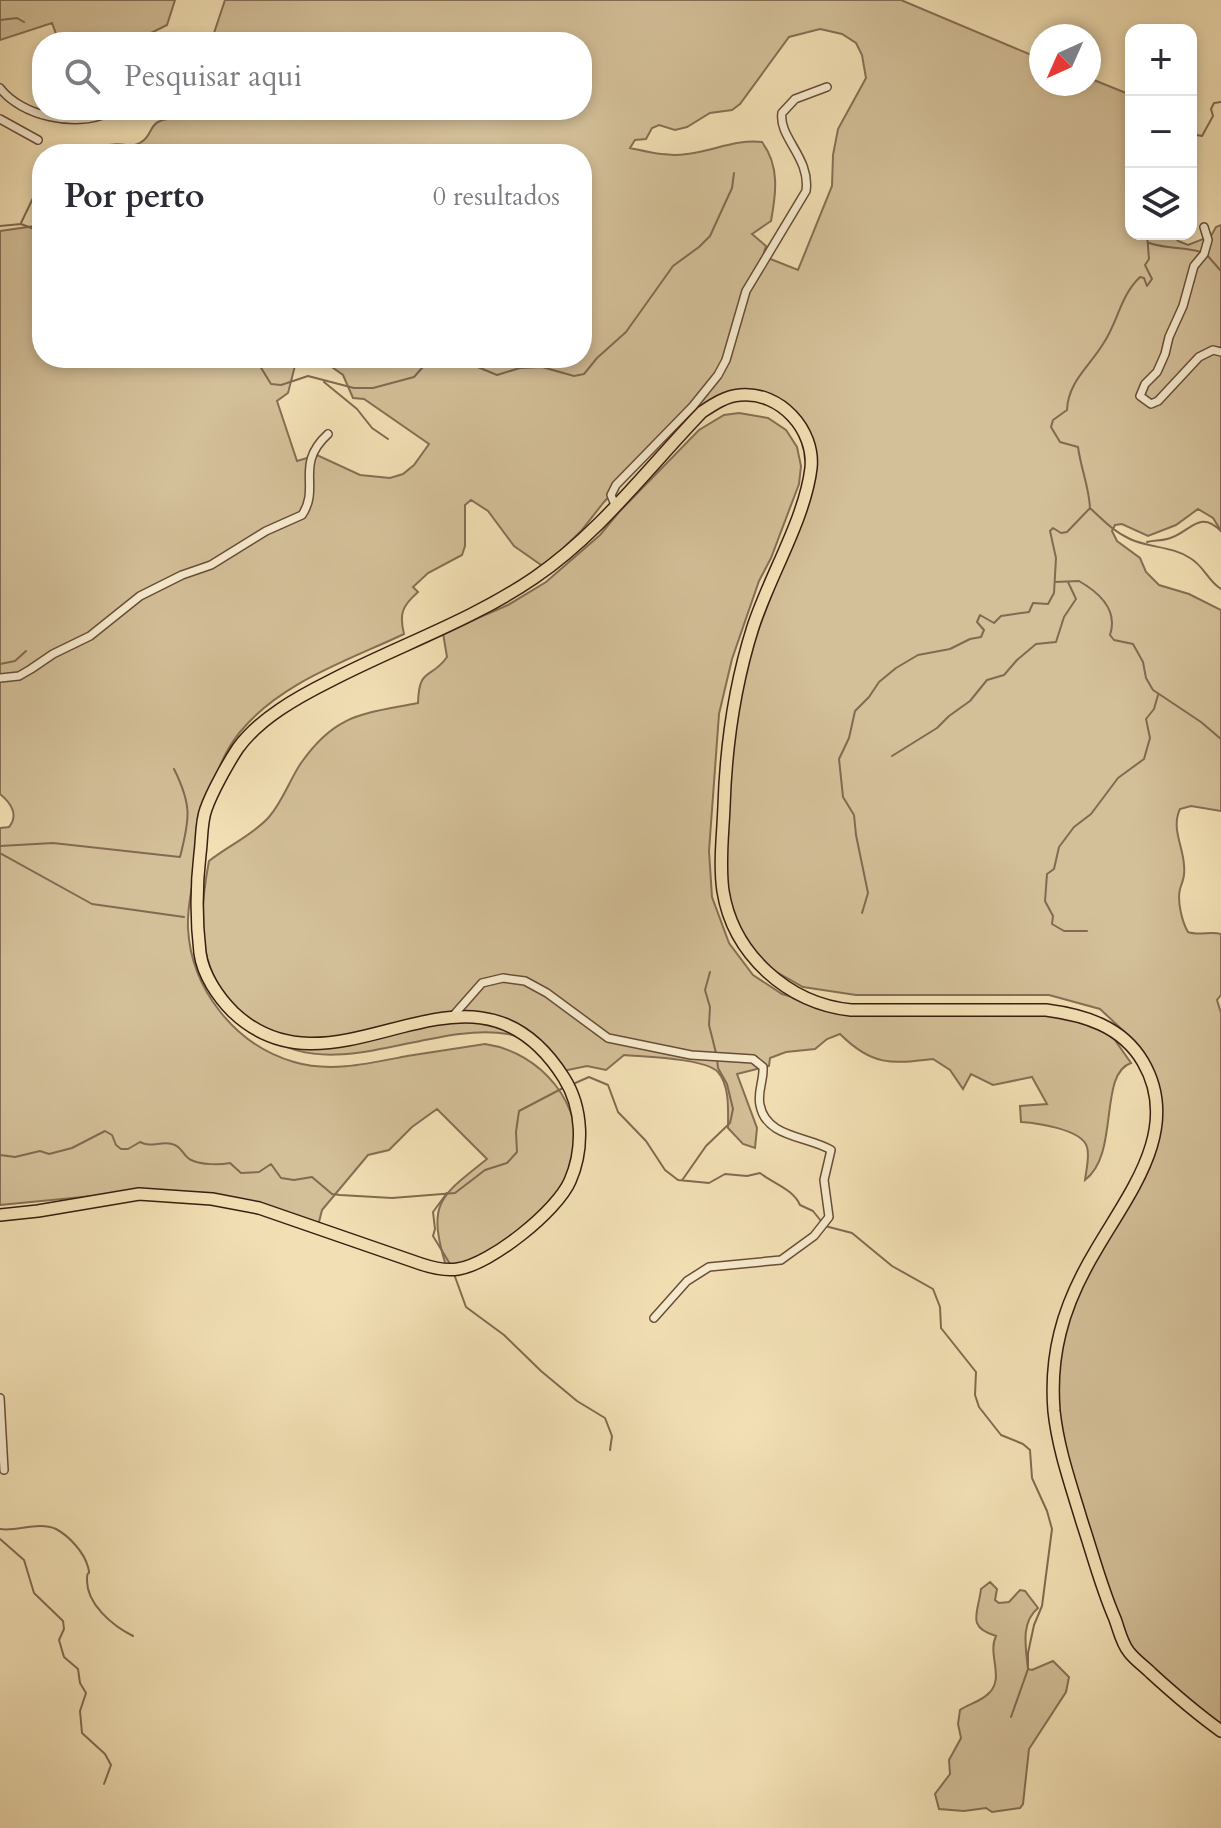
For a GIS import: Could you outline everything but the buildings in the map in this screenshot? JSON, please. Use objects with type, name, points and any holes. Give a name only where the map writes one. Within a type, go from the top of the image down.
[{"type":"highway","points":[[0,1215],[139,1194],[212,1199],[259,1208],[432,1267],[460,1269],[488,1258],[539,1218],[567,1188],[578,1160],[579,1124],[567,1082],[538,1044],[509,1026],[480,1016],[452,1017],[317,1044],[279,1039],[242,1020],[214,988],[200,957],[195,902],[205,811],[238,748],[277,712],[347,671],[517,590],[563,556],[702,412],[730,397],[758,396],[786,410],[802,427],[810,448],[811,465],[807,488],[753,628],[735,689],[728,734],[723,892],[738,934],[755,961],[790,990],[836,1008],[1046,1010],[1081,1016],[1110,1029],[1131,1047],[1144,1065],[1156,1101],[1154,1143],[1138,1180],[1080,1279],[1060,1332],[1054,1408],[1065,1469],[1086,1541],[1128,1651],[1188,1707],[1221,1731]]},
{"type":"street","points":[[615,505],[611,495],[616,485],[693,406],[726,360],[746,291],[806,191],[806,168],[783,126],[782,113],[795,99],[827,87]]},
{"type":"street","points":[[0,88],[14,103],[32,109]]},
{"type":"street","points":[[0,119],[38,140]]},
{"type":"street","points":[[1204,227],[1208,240],[1204,254],[1194,266],[1183,306],[1157,372],[1145,384],[1140,396],[1151,404],[1158,401],[1199,357],[1213,350],[1221,352]]},
{"type":"street","points":[[0,678],[19,676],[53,654],[90,636],[140,596],[182,575],[211,565],[266,531],[302,515],[309,499],[309,465],[316,445],[328,434]]},
{"type":"street","points":[[452,1017],[482,983],[503,978],[525,981],[547,993],[608,1038],[691,1055],[753,1059],[763,1067],[760,1106],[766,1120],[786,1134],[831,1150],[824,1180],[829,1217],[814,1236],[781,1260],[709,1267],[687,1281],[654,1318]]},
{"type":"street","points":[[0,1398],[4,1470]]},
{"type":"shaded area","points":[[0,0],[175,0],[167,25],[153,32],[55,32],[52,23],[0,40]]},
{"type":"shaded area","points":[[225,0],[901,0],[1029,54],[1029,96],[1101,96],[1101,83],[1125,93],[1125,240],[1177,240],[1188,245],[1211,236],[1221,225],[1221,531],[1213,518],[1198,509],[1176,525],[1148,536],[1122,524],[1115,525],[1112,531],[1117,541],[1140,558],[1146,572],[1159,585],[1189,594],[1221,610],[1221,811],[1191,806],[1180,809],[1177,823],[1184,865],[1179,899],[1184,923],[1188,932],[1221,934],[1221,995],[1217,1000],[1221,1013],[1221,1727],[1145,1667],[1125,1639],[1071,1476],[1060,1424],[1058,1365],[1071,1305],[1144,1172],[1157,1109],[1129,1036],[1100,1009],[1049,995],[856,995],[803,987],[773,970],[743,939],[724,891],[733,697],[812,488],[814,447],[768,398],[710,401],[690,411],[604,502],[581,531],[544,567],[514,546],[488,511],[471,500],[465,505],[465,546],[462,555],[428,573],[413,587],[418,592],[403,611],[404,634],[316,674],[275,699],[256,715],[231,744],[209,800],[190,897],[188,928],[198,972],[220,1012],[253,1042],[273,1054],[308,1065],[351,1066],[485,1044],[524,1058],[555,1085],[573,1121],[577,1142],[575,1163],[557,1196],[526,1225],[485,1255],[463,1265],[446,1266],[438,1228],[441,1203],[458,1183],[487,1159],[437,1109],[412,1127],[389,1150],[368,1155],[322,1210],[318,1226],[256,1208],[124,1193],[0,1205],[0,828],[9,827],[13,814],[0,794],[0,231],[32,226],[32,368],[294,368],[288,393],[277,401],[297,461],[317,455],[360,475],[390,478],[403,474],[414,465],[429,444],[364,399],[353,398],[343,375],[333,368],[592,368],[592,144],[137,144],[146,138],[162,120],[592,120],[592,32],[214,32]],"holes":[[[820,29],[842,34],[856,43],[862,55],[866,78],[838,129],[832,186],[798,270],[763,256],[766,246],[752,234],[771,221],[774,201],[774,170],[762,142],[743,142],[680,155],[630,148],[635,140],[646,139],[652,128],[659,125],[675,130],[687,127],[710,113],[732,110],[740,104],[789,37]]]},
{"type":"shaded area","points":[[739,413],[768,418],[786,430],[797,447],[801,466],[799,484],[759,581],[732,659],[719,714],[709,851],[712,897],[729,943],[753,975],[782,994],[817,1004],[897,1008],[1054,1008],[1112,1036],[1131,1063],[1121,1070],[1115,1082],[1102,1152],[1096,1168],[1085,1180],[1088,1155],[1083,1141],[1068,1131],[1021,1122],[1020,1106],[1047,1104],[1032,1077],[993,1085],[971,1074],[963,1089],[950,1070],[933,1059],[905,1062],[883,1060],[862,1052],[840,1034],[827,1039],[815,1049],[786,1052],[770,1058],[769,1066],[737,1074],[757,1128],[755,1148],[743,1144],[728,1128],[725,1084],[711,1067],[674,1059],[624,1055],[606,1070],[587,1066],[563,1071],[515,1036],[479,1032],[355,1053],[325,1055],[296,1050],[261,1031],[224,994],[214,977],[207,959],[202,920],[209,861],[269,817],[301,763],[326,734],[352,718],[418,703],[423,678],[447,657],[443,633],[508,605],[546,582],[600,535],[699,430],[724,415]]},
{"type":"shaded area","points":[[990,1582],[997,1589],[995,1600],[999,1603],[1009,1602],[1020,1590],[1025,1591],[1038,1608],[1026,1628],[1028,1669],[1053,1661],[1069,1677],[1066,1692],[1029,1749],[1020,1808],[992,1812],[986,1808],[964,1811],[939,1809],[935,1794],[950,1774],[949,1760],[961,1738],[958,1724],[960,1710],[986,1696],[996,1680],[993,1650],[996,1636],[981,1628],[976,1618],[981,1589]]},
{"type":"waterway","points":[[0,20],[17,18],[24,22]]},
{"type":"waterway","points":[[1197,135],[1202,136],[1213,116],[1211,109],[1214,103],[1221,102]]},
{"type":"waterway","points":[[592,364],[626,332],[673,266],[710,236],[732,188],[734,173]]},
{"type":"waterway","points":[[21,223],[32,200]]},
{"type":"waterway","points":[[0,226],[21,224],[32,228]]},
{"type":"waterway","points":[[1147,240],[1149,259],[1145,265],[1152,279],[1147,286],[1144,278],[1140,277],[1133,284],[1108,336],[1075,383],[1067,410],[1053,420],[1051,427],[1060,442],[1078,447],[1090,508],[1124,536],[1190,558],[1221,589]]},
{"type":"waterway","points":[[1149,243],[1201,252]]},
{"type":"waterway","points":[[1207,255],[1221,271]]},
{"type":"waterway","points":[[261,368],[271,384],[281,385],[308,376],[354,388],[373,388],[414,377],[422,368]]},
{"type":"waterway","points":[[480,368],[497,375],[520,368]]},
{"type":"waterway","points":[[546,368],[574,376],[584,374],[589,368]]},
{"type":"waterway","points":[[324,382],[357,409],[372,428],[388,439]]},
{"type":"waterway","points":[[862,913],[868,893],[854,815],[843,797],[839,759],[849,738],[855,711],[879,682],[918,655],[950,649],[981,637],[984,630],[977,622],[980,615],[994,623],[1001,616],[1029,612],[1033,603],[1048,604],[1054,593],[1056,558],[1050,531],[1053,528],[1061,533],[1067,532],[1090,508]]},
{"type":"waterway","points":[[1147,542],[1175,536],[1200,522],[1221,531]]},
{"type":"waterway","points":[[1055,582],[1079,581],[1094,591],[1109,611],[1110,635],[1114,640],[1133,644],[1153,690],[1221,739]]},
{"type":"waterway","points":[[892,756],[937,728],[970,701],[987,680],[1004,675],[1036,644],[1056,642],[1064,617],[1076,599],[1068,582]]},
{"type":"waterway","points":[[0,664],[15,661],[26,651]]},
{"type":"waterway","points":[[1087,931],[1064,931],[1052,924],[1053,916],[1045,901],[1047,874],[1054,869],[1059,847],[1074,827],[1091,814],[1118,778],[1144,759],[1150,738],[1146,719],[1154,709],[1158,695]]},
{"type":"waterway","points":[[0,846],[53,843],[180,857],[188,812],[174,769]]},
{"type":"waterway","points":[[0,853],[92,904],[184,917]]},
{"type":"waterway","points":[[710,972],[705,990],[716,1053]]},
{"type":"waterway","points":[[683,1179],[706,1146],[730,1123],[733,1109],[717,1059]]},
{"type":"waterway","points":[[573,1084],[589,1077],[608,1085],[618,1112],[646,1141],[665,1170],[678,1180],[709,1183],[725,1174],[747,1176],[760,1173],[788,1191],[821,1221]]},
{"type":"waterway","points":[[0,1155],[15,1157],[40,1151],[49,1154],[72,1148],[105,1131],[112,1135],[121,1149],[128,1149],[140,1142],[172,1144],[191,1160],[210,1164],[230,1163],[241,1173],[259,1172],[271,1164],[281,1178],[294,1180],[312,1177],[332,1194],[392,1198],[455,1193],[485,1170],[507,1163],[517,1152],[519,1111],[563,1088]]},
{"type":"waterway","points":[[447,1193],[433,1212],[433,1236],[450,1264]]},
{"type":"waterway","points":[[825,1226],[852,1233],[892,1266],[933,1289],[940,1307],[941,1328],[976,1372],[975,1395],[979,1407],[1001,1435],[1030,1450],[1032,1478],[1052,1529],[1042,1606],[1034,1625],[1028,1669],[1011,1717]]},
{"type":"waterway","points":[[454,1274],[466,1307],[504,1335],[577,1401],[605,1418],[612,1436],[610,1450]]},
{"type":"waterway","points":[[0,1529],[42,1526],[56,1529],[66,1536],[86,1561],[88,1588],[96,1605],[109,1620],[133,1636]]},
{"type":"waterway","points":[[0,1539],[24,1560],[34,1593],[63,1621],[64,1629],[59,1640],[64,1657],[78,1669],[80,1683],[86,1693],[80,1711],[82,1733],[105,1754],[111,1765],[104,1784]]}]
